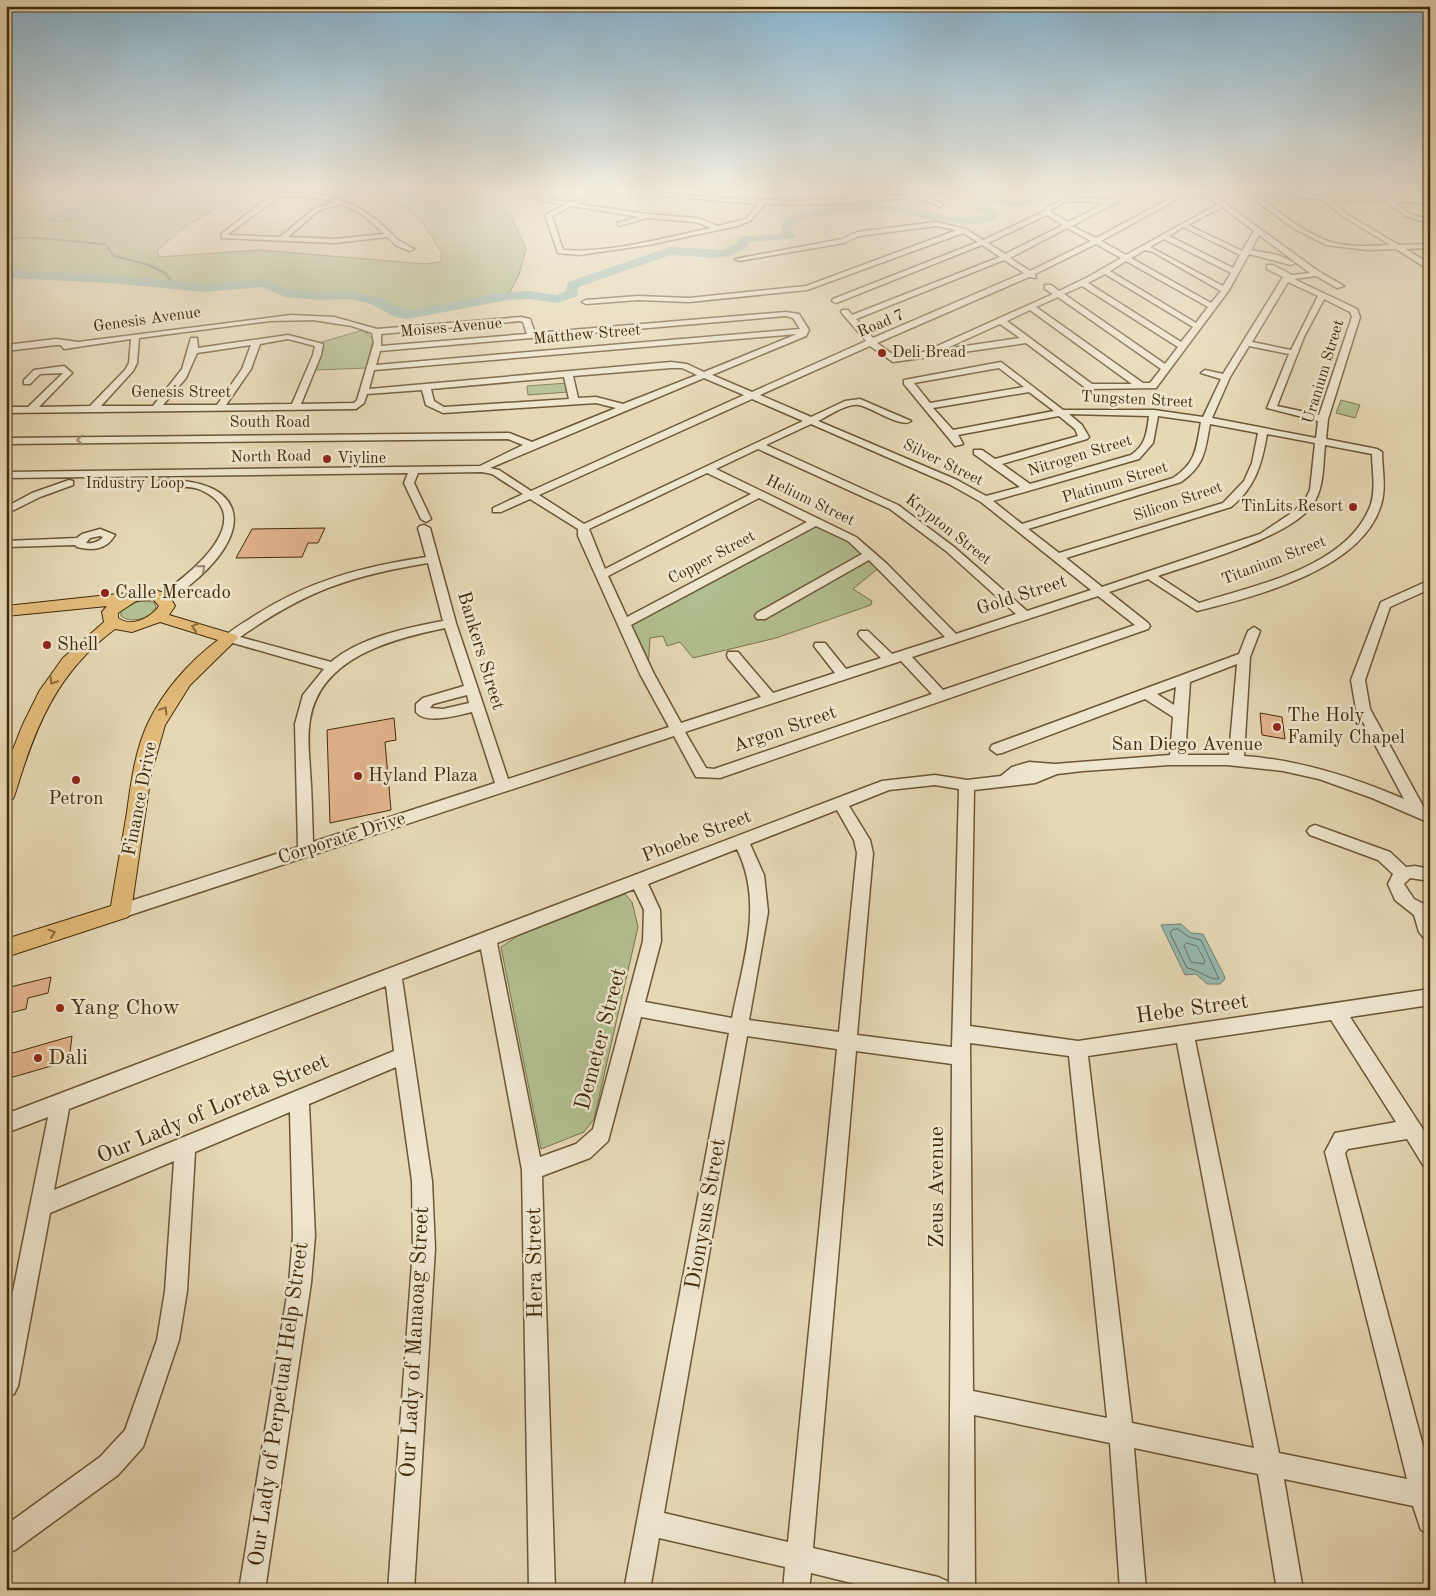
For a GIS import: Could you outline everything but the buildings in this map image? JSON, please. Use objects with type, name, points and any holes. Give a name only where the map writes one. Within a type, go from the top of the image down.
[{"type":"main road","points":[[6,611],[124,600],[143,595],[164,598],[167,606],[159,617],[138,625],[124,626],[111,619],[86,611],[6,618]]},
{"type":"main road","points":[[7,784],[37,707],[53,679],[82,646],[111,619],[112,609],[124,600]]},
{"type":"main road","points":[[159,617],[230,638]]},
{"type":"main road","name":"Finance Drive","points":[[121,910],[149,744],[158,722],[178,689],[205,658],[230,638]]},
{"type":"main road","name":"Corporate Drive","points":[[6,948],[121,910]]},
{"type":"street","points":[[828,292],[893,262]]},
{"type":"street","points":[[586,302],[638,298],[689,300],[806,288],[828,292],[920,262]]},
{"type":"street","points":[[850,319],[992,262]]},
{"type":"street","points":[[1014,262],[1031,275]]},
{"type":"street","name":"Road 7","points":[[497,510],[1056,262]]},
{"type":"street","points":[[927,354],[1032,308],[1119,262]]},
{"type":"street","points":[[1134,262],[1213,307]]},
{"type":"street","points":[[1176,262],[1225,290]]},
{"type":"street","points":[[1217,262],[1236,272]]},
{"type":"street","points":[[1002,321],[1090,387],[1153,386],[1225,290],[1240,262]]},
{"type":"street","points":[[1301,262],[1340,286]]},
{"type":"street","points":[[1270,267],[1322,295],[1294,353],[1272,408],[1323,419]]},
{"type":"street","points":[[1106,271],[1198,327]]},
{"type":"street","points":[[1288,277],[1318,274]]},
{"type":"street","name":"Platinum Street","points":[[1020,528],[1177,480],[1190,470],[1199,458],[1206,420],[1226,377],[1245,343],[1288,277]]},
{"type":"street","points":[[1083,283],[1183,347]]},
{"type":"street","points":[[1048,287],[1166,368]]},
{"type":"street","points":[[828,292],[873,344],[893,359],[1027,340]]},
{"type":"street","name":"Uranium Street","points":[[1320,441],[1323,419],[1356,317],[1354,312],[1322,295]]},
{"type":"street","points":[[1032,308],[1142,387]]},
{"type":"street","points":[[481,313],[520,310],[521,320]]},
{"type":"street","name":"Moises Avenue","points":[[377,349],[786,314],[796,316],[805,330]]},
{"type":"street","name":"Genesis Avenue","points":[[78,344],[305,315],[350,321],[376,332]]},
{"type":"street","points":[[364,392],[377,349],[378,338],[376,332],[521,320],[527,321],[532,336]]},
{"type":"street","points":[[155,408],[186,372],[195,351],[193,329]]},
{"type":"street","points":[[482,469],[490,463],[532,445],[803,334],[805,330]]},
{"type":"street","name":"Matthew Street","points":[[371,368],[594,350],[805,330]]},
{"type":"street","points":[[586,332],[594,350]]},
{"type":"street","points":[[93,409],[133,363],[135,337]]},
{"type":"street","points":[[195,351],[288,338],[319,344],[317,355],[295,407]]},
{"type":"street","points":[[6,348],[56,342],[78,344]]},
{"type":"street","points":[[219,408],[246,372],[253,358],[256,342]]},
{"type":"street","points":[[1245,343],[1294,353]]},
{"type":"street","points":[[64,346],[78,344]]},
{"type":"street","points":[[958,444],[953,433],[941,424],[921,395],[906,382],[1001,365],[1005,362],[996,354]]},
{"type":"street","name":"Silver Street","points":[[364,392],[426,388],[678,364],[813,420],[953,482],[985,500],[1100,590]]},
{"type":"street","points":[[994,463],[1084,437],[1079,427],[1001,365]]},
{"type":"street","points":[[27,382],[37,372],[64,369],[68,372],[31,410]]},
{"type":"street","points":[[1205,373],[1226,377]]},
{"type":"street","points":[[568,374],[574,402]]},
{"type":"street","points":[[426,388],[427,400],[432,406],[443,410],[609,401],[622,408]]},
{"type":"street","points":[[929,406],[1030,389]]},
{"type":"street","name":"Genesis Street","points":[[6,410],[356,406],[362,401],[364,392]]},
{"type":"street","points":[[530,494],[583,528],[707,468],[760,446],[854,401],[906,421]]},
{"type":"street","name":"Tungsten Street","points":[[953,433],[1059,412],[1087,410],[1154,413],[1206,420],[1320,441]]},
{"type":"street","name":"Nitrogen Street","points":[[985,500],[1126,460],[1142,453],[1151,441],[1154,413]]},
{"type":"street","name":"Silicon Street","points":[[1058,557],[1227,505],[1249,486],[1263,430]]},
{"type":"street","name":"South Road","points":[[6,441],[508,436],[532,445]]},
{"type":"street","name":"Gold Street","points":[[678,728],[1264,536],[1297,514],[1309,503],[1314,490],[1320,441]]},
{"type":"street","name":"Titanium Street","points":[[1149,574],[1197,607],[1297,574],[1333,558],[1348,547],[1367,526],[1377,502],[1377,452],[1320,441]]},
{"type":"street","name":"Krypton Street","points":[[760,446],[894,507],[950,549],[1024,615]]},
{"type":"street","points":[[978,452],[1029,488]]},
{"type":"street","name":"Helium Street","points":[[707,468],[817,520],[852,539],[870,554],[954,638]]},
{"type":"street","name":"North Road","points":[[102,479],[122,474],[482,469],[495,472],[530,494]]},
{"type":"street","name":"Bankers Street","points":[[414,470],[409,483],[425,523],[450,622],[503,785]]},
{"type":"street","points":[[180,473],[181,479],[195,484]]},
{"type":"street","points":[[6,475],[102,479]]},
{"type":"street","name":"Industry Loop","points":[[6,481],[62,480],[69,483],[102,479],[195,484],[219,497],[227,508],[228,531],[212,559],[164,598]]},
{"type":"street","points":[[6,485],[36,490],[69,483]]},
{"type":"street","points":[[6,511],[36,490]]},
{"type":"street","points":[[601,575],[759,494]]},
{"type":"street","name":"Copper Street","points":[[623,624],[817,520]]},
{"type":"street","name":"Argon Street","points":[[583,528],[584,536],[623,624],[701,773],[715,774],[1144,626],[1100,590]]},
{"type":"street","points":[[6,544],[80,541]]},
{"type":"street","points":[[761,616],[870,554]]},
{"type":"street","name":"Finance Drive","points":[[230,638],[277,607],[321,585],[369,570],[434,559]]},
{"type":"street","points":[[1424,814],[1363,709],[1358,680],[1384,605],[1426,588]]},
{"type":"street","points":[[306,851],[302,719],[314,687],[332,668],[368,646],[386,639],[450,622]]},
{"type":"street","points":[[1236,761],[1244,658],[1254,631]]},
{"type":"street","points":[[864,634],[889,659]]},
{"type":"street","points":[[230,638],[332,668]]},
{"type":"street","points":[[820,646],[843,674]]},
{"type":"street","points":[[733,655],[770,698]]},
{"type":"street","points":[[902,655],[941,696]]},
{"type":"street","points":[[998,750],[1244,658]]},
{"type":"street","points":[[1177,761],[1183,681]]},
{"type":"street","points":[[471,688],[428,701],[423,704],[424,712],[443,714],[477,706]]},
{"type":"street","points":[[1148,694],[1181,715]]},
{"type":"street","name":"Corporate Drive","points":[[121,910],[678,728]]},
{"type":"street","name":"San Diego Avenue","points":[[1006,779],[1035,778],[1055,769],[1177,761],[1236,761],[1285,766],[1370,792],[1424,814]]},
{"type":"street","name":"Phoebe Street","points":[[6,1124],[60,1105],[887,785],[935,780],[967,785],[1006,779]]},
{"type":"street","name":"Zeus Avenue","points":[[962,1590],[964,1401],[961,1033],[967,785]]},
{"type":"street","points":[[796,1590],[865,853],[858,833],[840,803]]},
{"type":"street","points":[[1315,831],[1384,856],[1403,874]]},
{"type":"street","name":"Dionysus Street","points":[[637,1590],[760,912],[761,890],[757,874],[741,841]]},
{"type":"street","points":[[1430,875],[1411,872],[1403,874],[1398,878],[1396,884],[1403,899],[1425,913],[1425,927],[1430,933]]},
{"type":"street","name":"Demeter Street","points":[[532,1170],[583,1151],[601,1134],[652,941],[653,923],[648,897],[638,881]]},
{"type":"street","name":"Hera Street","points":[[488,940],[532,1170],[542,1590]]},
{"type":"street","name":"Our Lady of Manaoag Street","points":[[393,976],[422,1181],[424,1249],[401,1590]]},
{"type":"street","name":"Hebe Street","points":[[961,1033],[1078,1049],[1429,998]]},
{"type":"street","points":[[633,1008],[739,1027],[961,1057]]},
{"type":"street","points":[[1336,1011],[1430,1158]]},
{"type":"street","points":[[1185,1034],[1269,1463],[1290,1590]]},
{"type":"street","points":[[1078,1049],[1121,1434],[1133,1590]]},
{"type":"street","name":"Our Lady of Loreta Street","points":[[40,1207],[405,1055]]},
{"type":"street","name":"Our Lady of Perpetual Help Street","points":[[252,1590],[300,1283],[304,1236],[299,1098]]},
{"type":"street","points":[[6,1386],[60,1105]]},
{"type":"street","points":[[1411,1128],[1342,1140],[1335,1152],[1430,1521]]},
{"type":"street","points":[[6,1541],[109,1466],[134,1438],[168,1340],[176,1291],[185,1146]]},
{"type":"street","points":[[964,1401],[1423,1495]]},
{"type":"street","points":[[650,1523],[800,1556],[938,1590]]},
{"type":"green space","points":[[6,262],[425,264],[522,262],[519,274],[508,296],[407,315],[400,314],[375,301],[350,295],[320,296],[285,293],[264,283],[205,288],[110,279],[6,274]]},
{"type":"green space","points":[[363,330],[373,339],[366,368],[316,370],[324,348],[322,342]]},
{"type":"green space","points":[[567,383],[569,392],[528,395],[527,386]]},
{"type":"green space","points":[[1341,400],[1360,405],[1355,418],[1336,413]]},
{"type":"green space","points":[[818,521],[869,554],[881,566],[853,589],[872,601],[871,605],[776,638],[693,658],[680,642],[667,646],[663,636],[650,638],[648,670],[625,625]]},
{"type":"green space","points":[[139,601],[154,602],[156,607],[149,615],[140,619],[130,620],[121,616],[121,610]]},
{"type":"green space","points":[[625,894],[632,902],[638,927],[594,1119],[584,1132],[541,1149],[501,947],[518,936]]},
{"type":"water","points":[[1181,924],[1191,933],[1203,934],[1224,975],[1225,979],[1220,984],[1207,984],[1196,974],[1185,975],[1161,925]]},
{"type":"waterway","points":[[139,262],[165,273],[176,287]]},
{"type":"waterway","points":[[6,274],[110,279],[205,288],[264,283],[285,293],[320,296],[350,295],[375,301],[400,314],[407,315],[508,296],[529,295],[558,299],[572,293],[572,285],[637,262]]},
{"type":"place","name":"Deli Bread","points":[[882,353]]},
{"type":"place","name":"Viyline","points":[[327,459]]},
{"type":"place","name":"TinLits Resort","points":[[1353,507]]},
{"type":"place","name":"Calle Mercado","points":[[105,593]]},
{"type":"place","name":"Shell","points":[[47,645]]},
{"type":"place","name":"The Holy Family Chapel","points":[[1277,727]]},
{"type":"place","name":"Hyland Plaza","points":[[358,776]]},
{"type":"place","name":"Petron","points":[[76,780]]},
{"type":"place","name":"Yang Chow","points":[[60,1008]]},
{"type":"place","name":"Dali","points":[[38,1058]]}]
